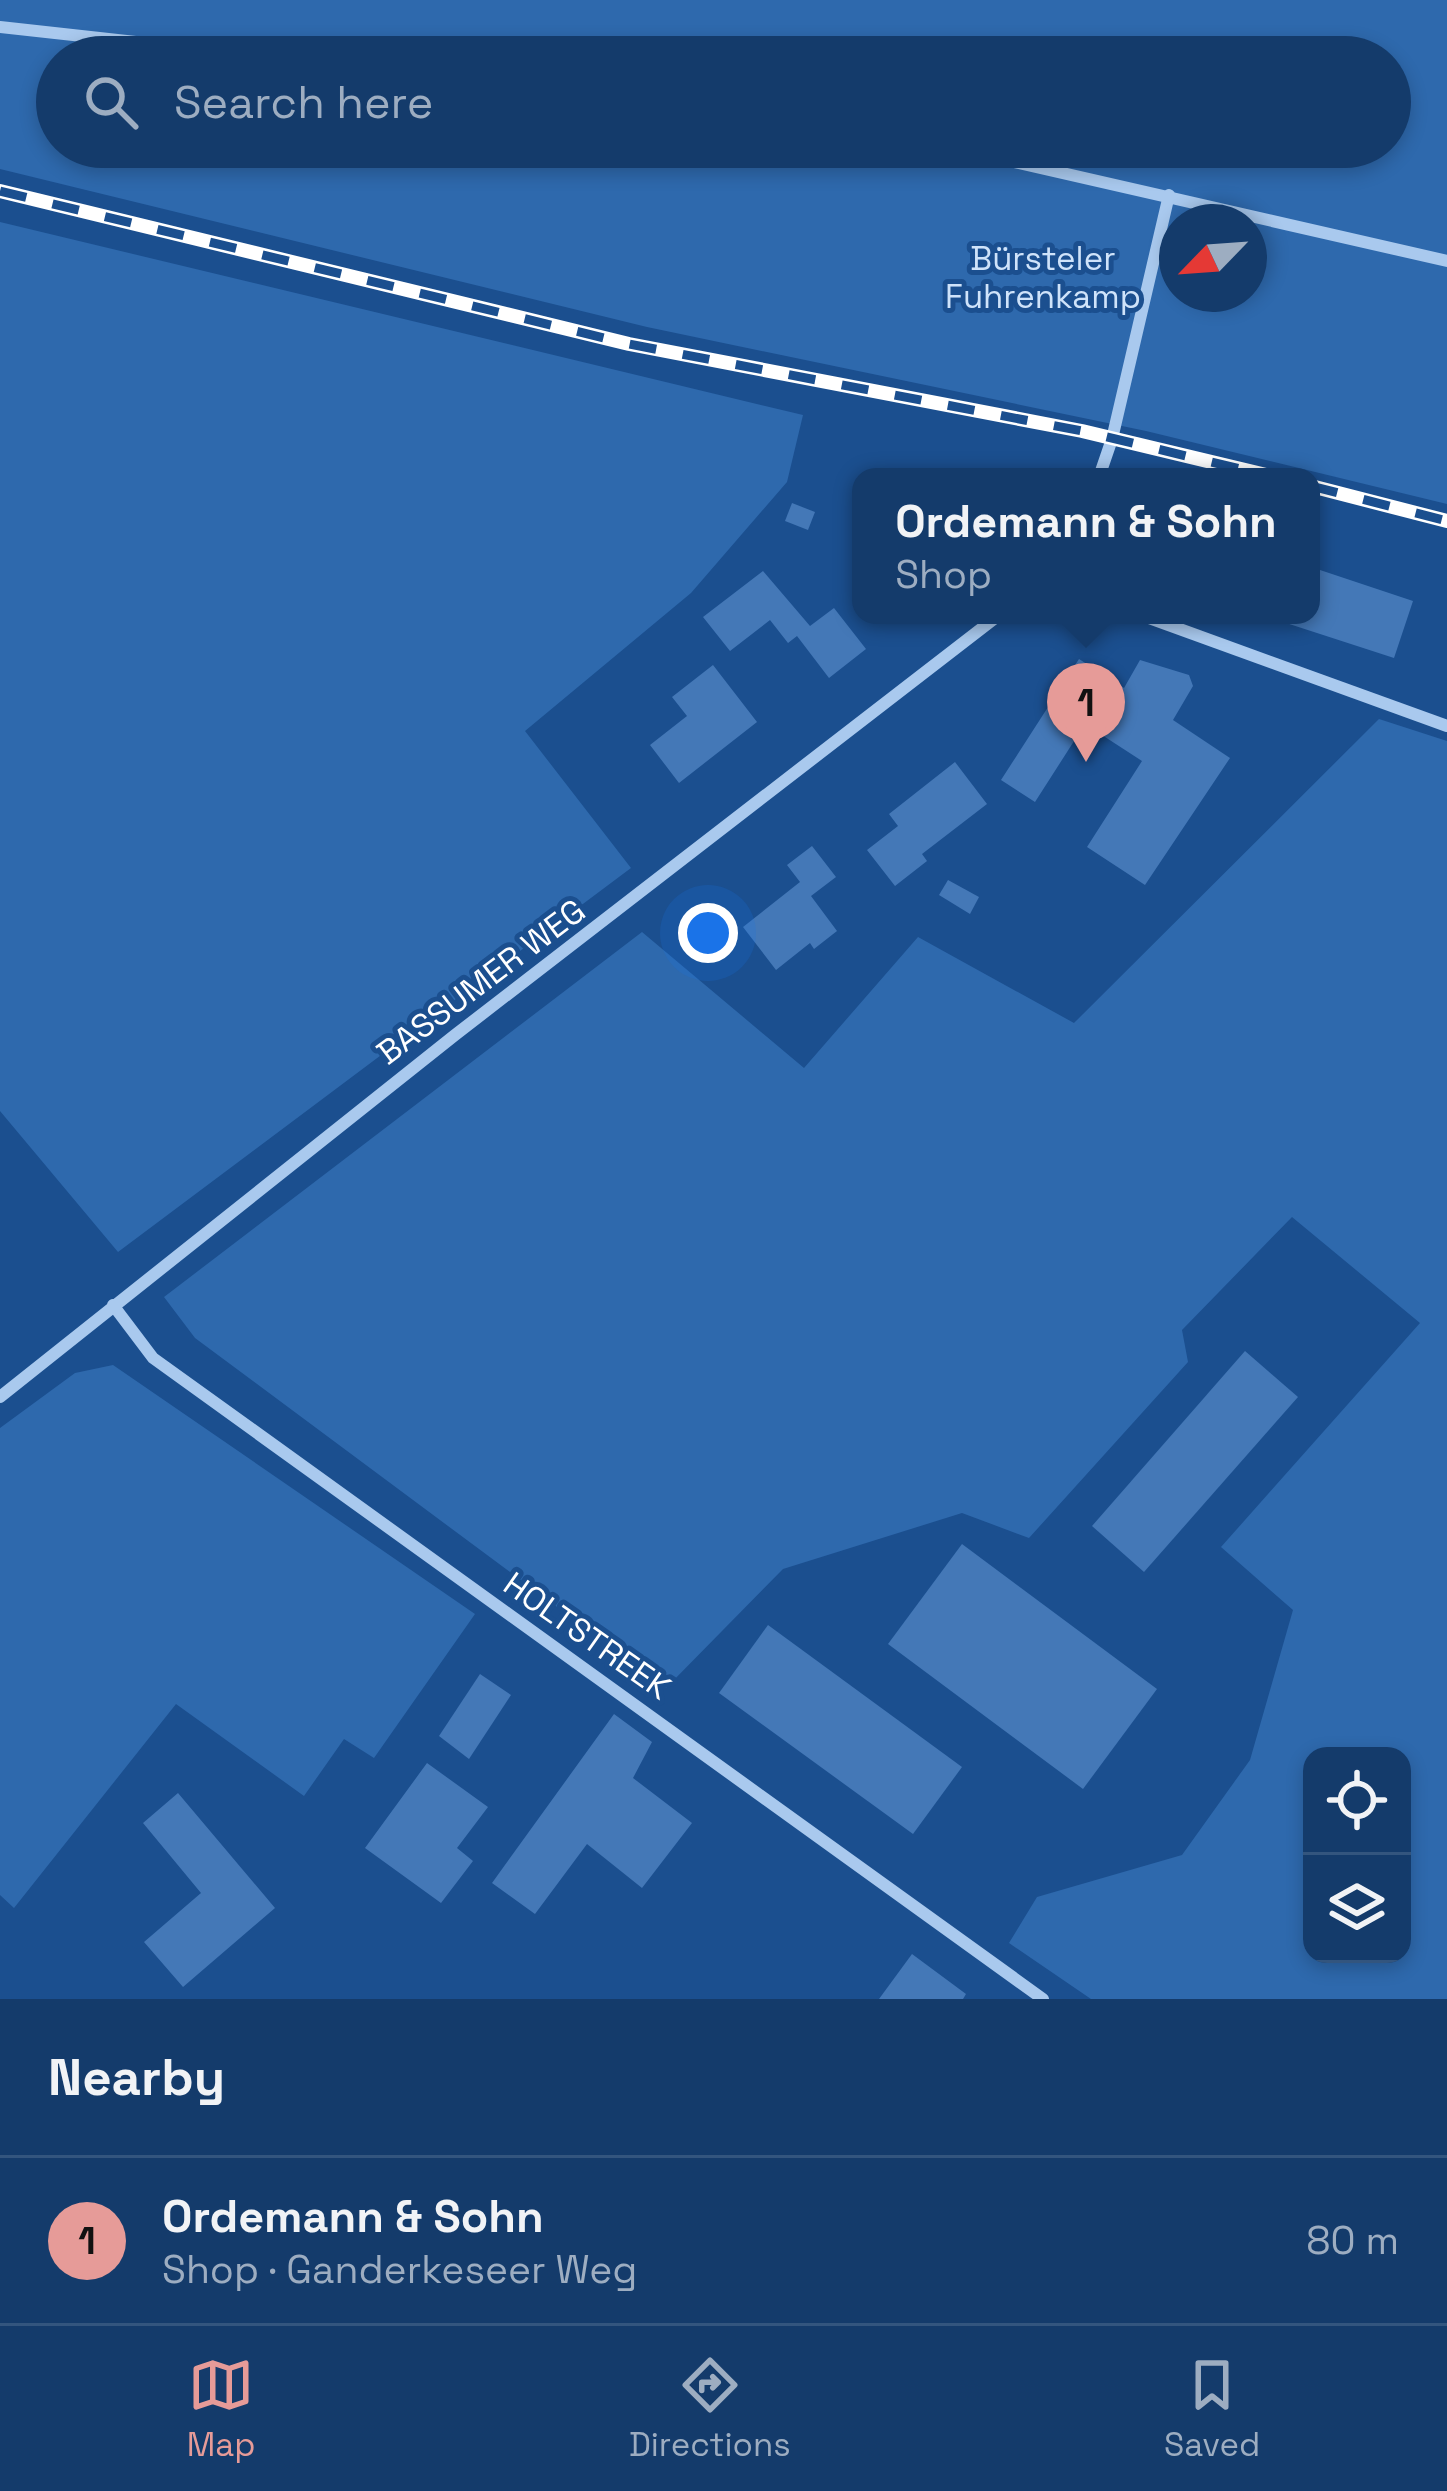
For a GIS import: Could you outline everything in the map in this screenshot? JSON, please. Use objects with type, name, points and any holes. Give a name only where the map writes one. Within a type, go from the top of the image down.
[{"type":"street","points":[[0,26],[88,36]]},
{"type":"street","points":[[1045,168],[1447,261]]},
{"type":"street","points":[[1102,468],[1169,195]]},
{"type":"street","name":"BASSUMER WEG","points":[[0,1397],[987,624]]},
{"type":"street","points":[[1167,624],[1447,726]]},
{"type":"street","name":"HOLTSTREEK","points":[[112,1305],[153,1358],[1043,1999]]},
{"type":"green space","name":"Bürsteler Fuhrenkamp","points":[[0,0],[1447,0],[1447,504],[1320,473],[1320,468],[1299,468],[1146,431],[647,327],[0,169]]},
{"type":"green space","points":[[0,222],[803,415],[787,482],[691,593],[525,731],[631,868],[118,1252],[0,1111]]},
{"type":"green space","points":[[1379,719],[1447,741],[1447,1999],[1091,1999],[1009,1943],[1037,1897],[1182,1855],[1250,1760],[1293,1610],[1221,1547],[1420,1323],[1292,1217],[1182,1330],[1188,1362],[1029,1538],[962,1513],[783,1569],[666,1688],[195,1338],[164,1297],[642,932],[804,1068],[918,937],[1074,1023]]},
{"type":"green space","points":[[113,1365],[475,1614],[374,1758],[344,1739],[304,1796],[176,1704],[14,1908],[0,1895],[0,1428],[75,1373]]},
{"type":"building","points":[[792,503],[815,512],[808,530],[785,521]]},
{"type":"building","points":[[1320,570],[1413,601],[1394,658],[1290,624],[1320,624]]},
{"type":"building","points":[[763,571],[810,626],[834,608],[866,649],[829,678],[797,636],[788,643],[770,620],[730,651],[703,617]]},
{"type":"building","points":[[1079,659],[1124,688],[1140,660],[1189,675],[1193,686],[1173,720],[1230,758],[1145,885],[1087,847],[1142,761],[1085,724],[1035,802],[1001,780]]},
{"type":"building","points":[[713,665],[757,722],[679,783],[650,745],[687,716],[672,697]]},
{"type":"building","points":[[955,762],[987,804],[922,854],[927,861],[895,886],[867,850],[898,826],[889,814]]},
{"type":"building","points":[[812,846],[836,877],[811,896],[837,931],[814,949],[810,943],[776,970],[743,927],[800,882],[787,865]]},
{"type":"building","points":[[948,880],[979,897],[970,914],[939,895]]},
{"type":"building","points":[[1245,1351],[1298,1397],[1144,1572],[1092,1526]]},
{"type":"building","points":[[962,1544],[1157,1689],[1083,1789],[888,1644]]},
{"type":"building","points":[[768,1625],[962,1767],[913,1834],[719,1693]]},
{"type":"building","points":[[480,1674],[511,1695],[469,1759],[439,1736]]},
{"type":"building","points":[[614,1714],[652,1742],[633,1778],[692,1823],[642,1888],[587,1844],[535,1914],[492,1883]]},
{"type":"building","points":[[427,1763],[488,1807],[457,1848],[473,1861],[441,1903],[365,1848]]},
{"type":"building","points":[[178,1793],[275,1908],[183,1987],[144,1942],[201,1893],[143,1823]]},
{"type":"building","points":[[912,1954],[966,1994],[963,1999],[879,1999]]},
{"type":"railway","points":[[0,191],[629,344],[1082,431],[1236,468]]},
{"type":"railway","points":[[1320,488],[1447,521]]},
{"type":"place","name":"Ordemann & Sohn","points":[[1086,762]]}]
